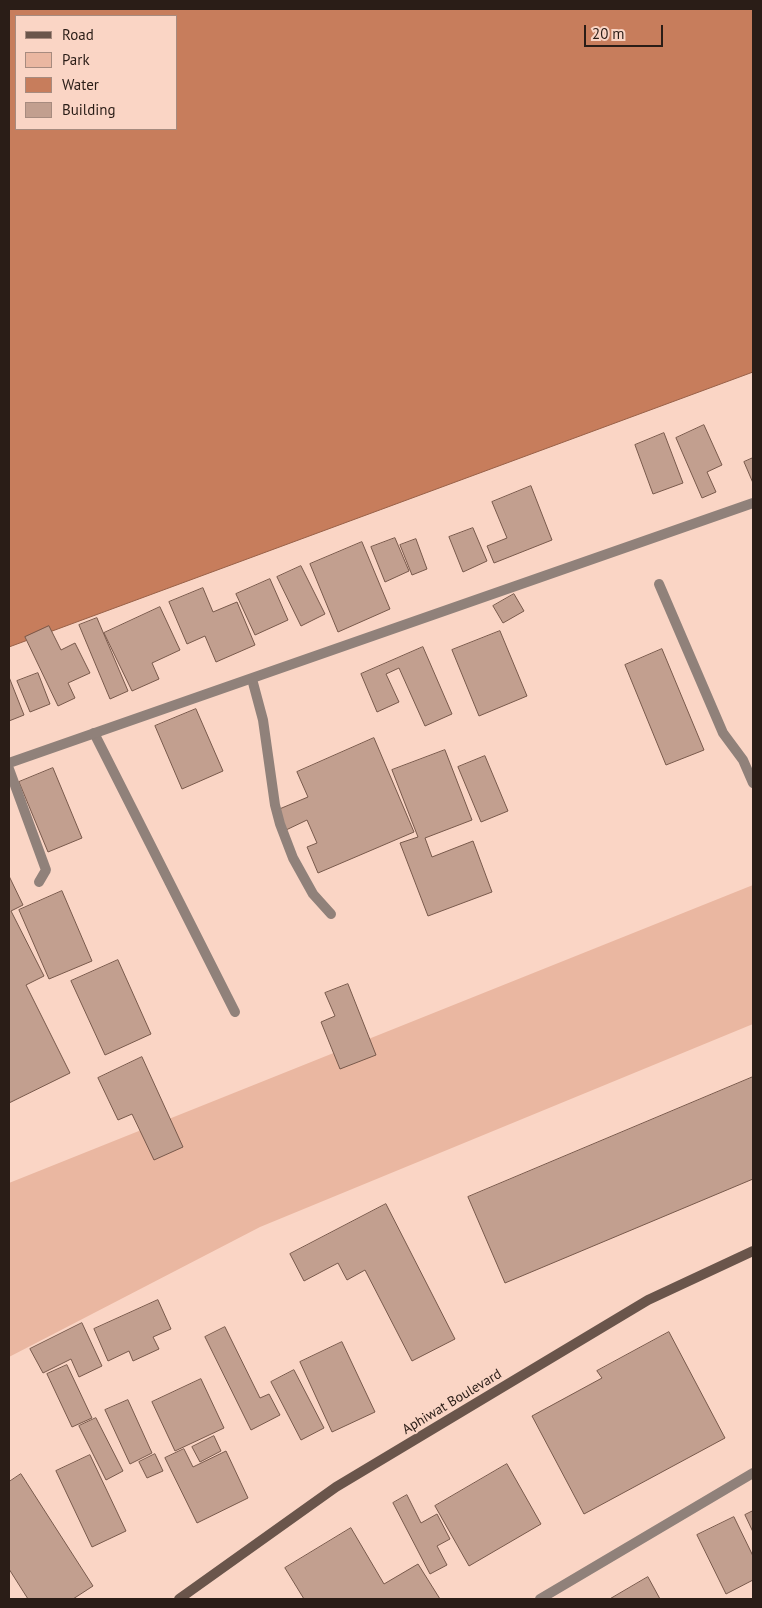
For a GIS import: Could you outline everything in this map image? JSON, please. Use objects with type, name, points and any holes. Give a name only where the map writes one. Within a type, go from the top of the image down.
[{"type":"street","points":[[9,764],[753,503]]},
{"type":"street","points":[[659,584],[722,733],[743,760],[753,783]]},
{"type":"street","points":[[252,679],[263,720],[275,805],[280,824],[293,858],[313,894],[331,914]]},
{"type":"street","points":[[94,733],[235,1012]]},
{"type":"street","points":[[9,769],[46,870],[39,882]]},
{"type":"street","name":"Aphiwat Boulevard","points":[[179,1599],[336,1487],[648,1300],[753,1251]]},
{"type":"street","points":[[540,1599],[753,1472]]},
{"type":"green space","points":[[753,885],[753,1024],[260,1227],[9,1357],[9,1183]]},
{"type":"water","points":[[9,9],[753,9],[753,372],[9,647]]},
{"type":"building","points":[[704,425],[722,465],[707,472],[716,492],[702,498],[676,438]]},
{"type":"building","points":[[664,433],[683,483],[653,494],[635,445]]},
{"type":"building","points":[[753,458],[753,483],[744,462]]},
{"type":"building","points":[[531,486],[552,540],[494,563],[487,546],[507,538],[492,502]]},
{"type":"building","points":[[473,528],[487,561],[463,572],[449,537]]},
{"type":"building","points":[[395,538],[409,571],[385,582],[371,547]]},
{"type":"building","points":[[416,539],[427,569],[412,575],[400,545]]},
{"type":"building","points":[[362,542],[390,609],[338,632],[310,564]]},
{"type":"building","points":[[301,566],[325,614],[301,626],[277,577]]},
{"type":"building","points":[[270,579],[288,620],[255,635],[236,594]]},
{"type":"building","points":[[203,588],[213,612],[237,602],[255,645],[216,662],[205,636],[187,644],[169,602]]},
{"type":"building","points":[[514,594],[524,611],[503,623],[493,606]]},
{"type":"building","points":[[160,607],[180,650],[152,663],[159,679],[132,691],[104,633]]},
{"type":"building","points":[[97,618],[128,691],[110,699],[79,625]]},
{"type":"building","points":[[49,626],[61,650],[75,643],[90,673],[68,683],[75,698],[58,706],[25,637]]},
{"type":"building","points":[[500,631],[527,696],[479,716],[452,650]]},
{"type":"building","points":[[423,647],[452,714],[425,726],[399,668],[386,674],[399,702],[377,712],[361,674]]},
{"type":"building","points":[[662,649],[704,750],[666,765],[625,665]]},
{"type":"building","points":[[38,673],[50,704],[30,712],[17,681]]},
{"type":"building","points":[[9,677],[24,715],[9,721]]},
{"type":"building","points":[[196,709],[223,771],[182,789],[155,726]]},
{"type":"building","points":[[374,738],[414,832],[318,873],[307,847],[317,843],[307,820],[286,830],[277,810],[308,797],[297,772]]},
{"type":"building","points":[[445,750],[472,820],[425,838],[432,857],[473,841],[492,892],[428,916],[400,843],[418,837],[392,770]]},
{"type":"building","points":[[485,756],[508,811],[481,822],[458,767]]},
{"type":"building","points":[[53,768],[82,838],[48,852],[19,782]]},
{"type":"building","points":[[9,876],[23,905],[11,911],[44,976],[26,985],[70,1073],[9,1103]]},
{"type":"building","points":[[62,891],[92,961],[49,979],[19,910]]},
{"type":"building","points":[[118,960],[151,1034],[105,1055],[71,981]]},
{"type":"building","points":[[348,984],[376,1055],[340,1069],[321,1022],[335,1016],[325,993]]},
{"type":"building","points":[[142,1057],[183,1147],[154,1160],[132,1114],[118,1120],[98,1078]]},
{"type":"building","points":[[753,1077],[753,1179],[505,1283],[468,1197]]},
{"type":"building","points":[[386,1204],[455,1339],[412,1361],[365,1270],[347,1280],[338,1263],[304,1281],[290,1254]]},
{"type":"building","points":[[158,1300],[171,1329],[153,1337],[159,1349],[133,1361],[129,1351],[108,1361],[94,1329]]},
{"type":"building","points":[[82,1323],[102,1366],[79,1377],[71,1359],[43,1373],[30,1349]]},
{"type":"building","points":[[225,1327],[260,1398],[269,1394],[280,1415],[251,1430],[205,1337]]},
{"type":"building","points":[[669,1332],[725,1438],[584,1514],[532,1416],[602,1378],[597,1371]]},
{"type":"building","points":[[342,1342],[375,1412],[332,1432],[300,1362]]},
{"type":"building","points":[[67,1365],[92,1418],[72,1427],[47,1374]]},
{"type":"building","points":[[294,1370],[324,1428],[301,1440],[271,1382]]},
{"type":"building","points":[[201,1379],[224,1428],[175,1451],[152,1402]]},
{"type":"building","points":[[128,1400],[152,1453],[130,1464],[105,1410]]},
{"type":"building","points":[[96,1418],[123,1471],[106,1480],[79,1426]]},
{"type":"building","points":[[214,1436],[221,1451],[200,1462],[192,1447]]},
{"type":"building","points":[[184,1449],[193,1467],[226,1451],[248,1498],[197,1523],[165,1458]]},
{"type":"building","points":[[155,1454],[163,1471],[147,1478],[139,1462]]},
{"type":"building","points":[[90,1455],[126,1531],[92,1547],[56,1471]]},
{"type":"building","points":[[507,1464],[541,1524],[469,1566],[435,1506]]},
{"type":"building","points":[[21,1474],[93,1586],[73,1599],[28,1599],[9,1569],[9,1482]]},
{"type":"building","points":[[407,1495],[421,1523],[437,1514],[450,1539],[437,1546],[447,1565],[430,1574],[393,1503]]},
{"type":"building","points":[[753,1511],[753,1532],[745,1515]]},
{"type":"building","points":[[734,1517],[753,1556],[753,1580],[726,1594],[697,1535]]},
{"type":"building","points":[[351,1528],[384,1584],[418,1564],[440,1599],[304,1599],[285,1568]]},
{"type":"building","points":[[648,1577],[660,1599],[610,1599]]}]
